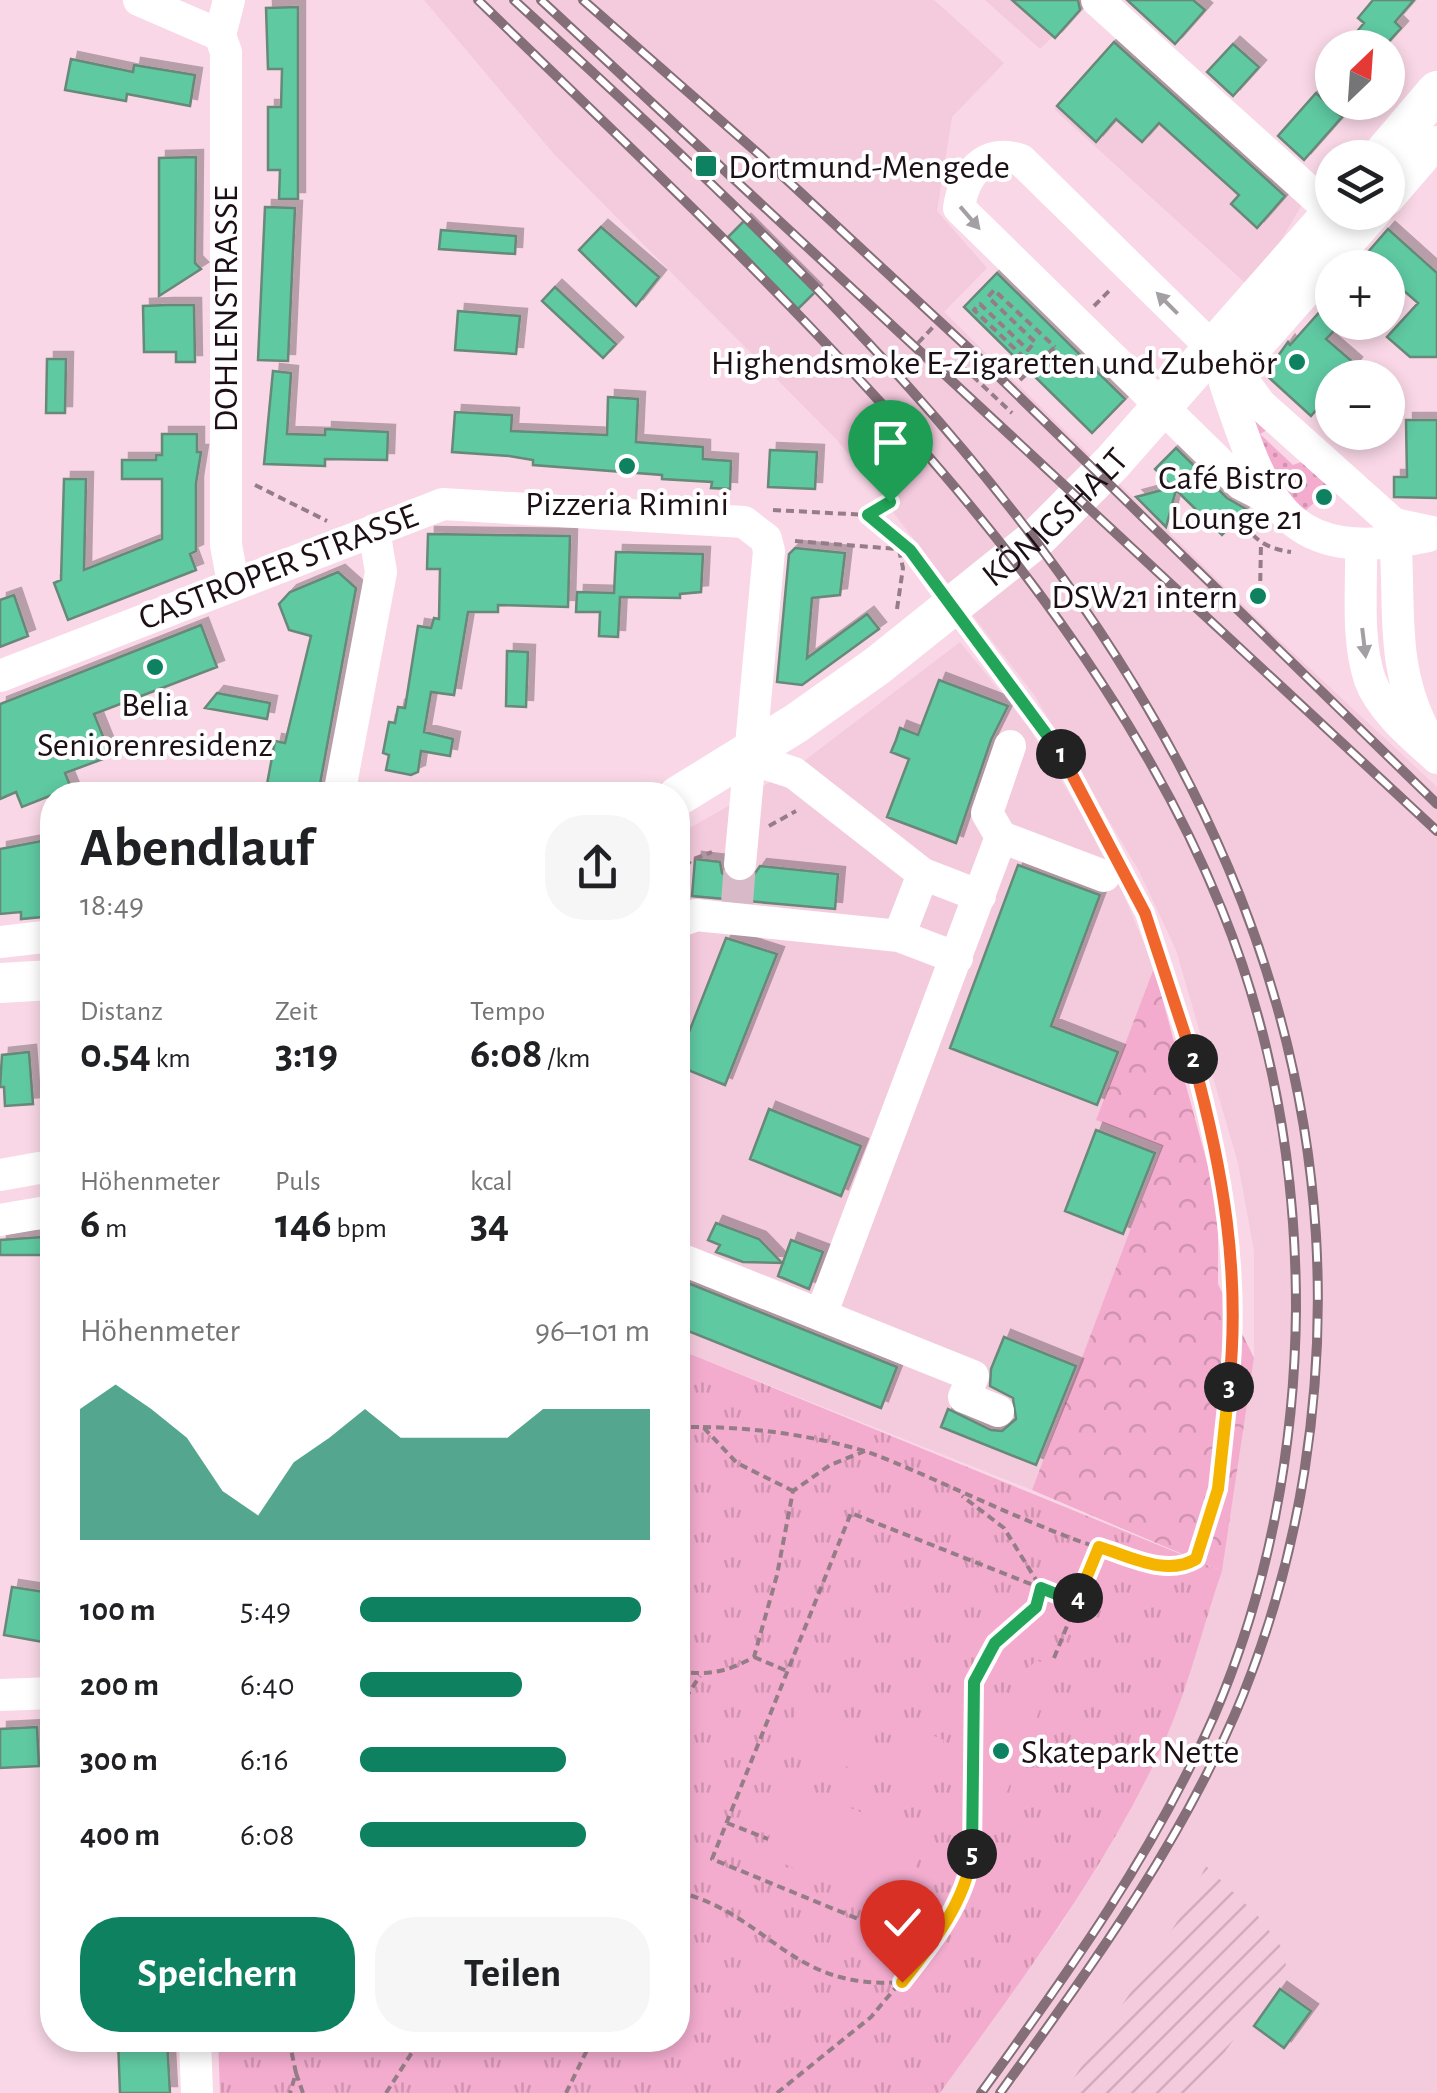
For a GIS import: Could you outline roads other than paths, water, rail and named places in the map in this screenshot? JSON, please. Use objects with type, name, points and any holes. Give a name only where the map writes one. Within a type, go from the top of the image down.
[{"type":"main road","points":[[1395,140],[1437,91]]},
{"type":"main road","name":"KÖNIGSHALT","points":[[690,789],[877,666],[1036,538],[1338,230]]},
{"type":"street","points":[[139,0],[220,35],[229,0]]},
{"type":"street","points":[[1097,0],[1315,188]]},
{"type":"street","name":"DOHLENSTRASSE","points":[[220,35],[226,52],[224,470],[226,545],[233,583]]},
{"type":"street","points":[[1405,179],[1437,142]]},
{"type":"street","points":[[1272,500],[1236,371],[1022,160],[1004,154],[988,157],[962,185],[959,208],[1241,484],[1272,500],[1306,533],[1361,545],[1395,533],[1437,533]]},
{"type":"street","points":[[1236,371],[1341,230]]},
{"type":"street","points":[[1248,411],[1395,533],[1398,659],[1406,696],[1437,750]]},
{"type":"street","name":"CASTROPER STRASSE","points":[[0,676],[444,504],[761,524],[751,759]]},
{"type":"street","points":[[341,782],[381,572],[366,533]]},
{"type":"street","points":[[1361,545],[1362,640],[1370,683],[1404,728],[1437,758]]},
{"type":"street","points":[[1010,746],[987,813],[1000,837],[1118,873]]},
{"type":"street","points":[[741,855],[751,759],[780,766],[923,874],[980,896]]},
{"type":"street","points":[[821,1316],[1000,837]]},
{"type":"street","points":[[898,936],[923,874]]},
{"type":"street","points":[[690,917],[736,911],[898,936],[957,958]]},
{"type":"street","points":[[0,942],[40,937]]},
{"type":"street","points":[[0,1174],[39,1168]]},
{"type":"street","points":[[0,1220],[40,1213]]},
{"type":"street","points":[[690,1263],[973,1376],[964,1398],[998,1411]]},
{"type":"street","points":[[0,1694],[40,1692]]},
{"type":"street","points":[[195,2052],[197,2093]]},
{"type":"tunnel","points":[[737,903],[740,864]]},
{"type":"railway","points":[[478,0],[794,310],[897,421],[995,536],[1083,655],[1160,780],[1222,910],[1268,1056],[1292,1207],[1296,1308],[1284,1464],[1250,1618],[1214,1716],[1165,1816],[1077,1957],[981,2093]]},
{"type":"railway","points":[[514,0],[788,260],[919,399],[1040,546],[1144,702],[1229,868],[1288,1046],[1316,1236],[1318,1295],[1317,1353],[1305,1470],[1280,1584],[1243,1695],[1193,1801],[1134,1901],[1000,2093]]},
{"type":"railway","points":[[541,0],[1437,831]]},
{"type":"railway","points":[[583,0],[760,155],[992,370],[1437,804]]},
{"type":"place","name":"Dortmund-Mengede","points":[[706,166]]},
{"type":"place","name":"Highendsmoke E-Zigaretten und Zubehör","points":[[1297,362]]},
{"type":"place","name":"Pizzeria Rimini","points":[[627,466]]},
{"type":"place","name":"Café Bistro Lounge 21","points":[[1324,497]]},
{"type":"place","name":"DSW21 intern","points":[[1258,596]]},
{"type":"place","name":"Belia Seniorenresidenz","points":[[155,667]]},
{"type":"place","name":"Skatepark Nette","points":[[1001,1751]]}]
